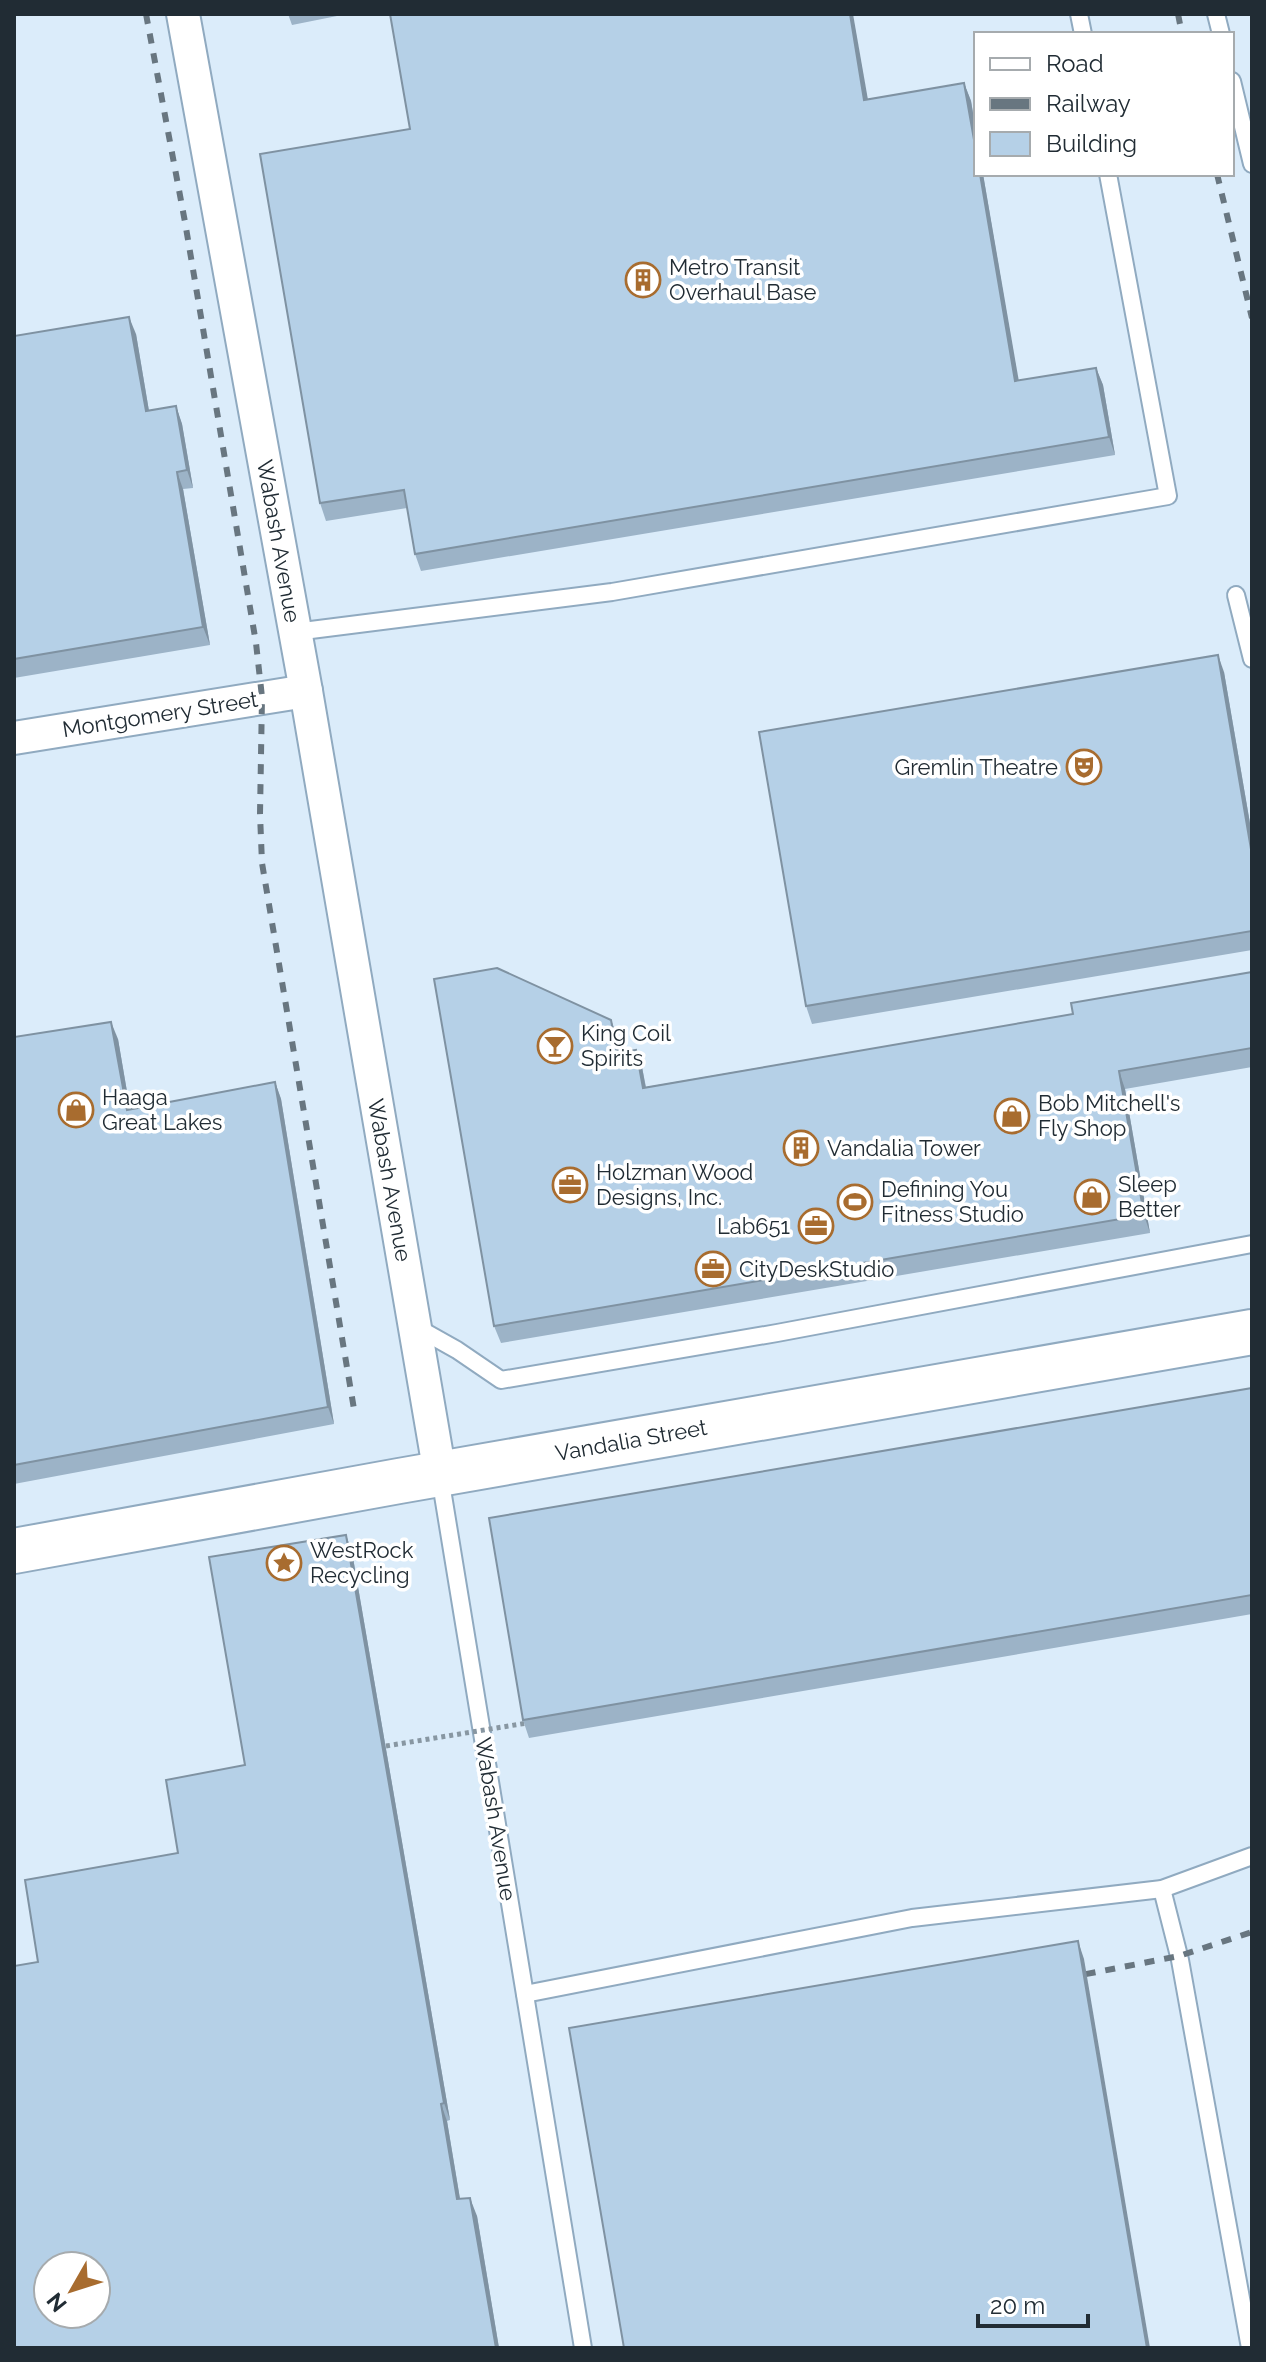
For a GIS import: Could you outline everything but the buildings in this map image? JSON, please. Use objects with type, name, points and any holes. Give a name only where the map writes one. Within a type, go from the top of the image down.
[{"type":"main road","name":"Vandalia Street","points":[[14,1551],[1251,1332]]},
{"type":"street","name":"Wabash Avenue","points":[[183,14],[306,691],[440,1474]]},
{"type":"street","name":"Montgomery Street","points":[[14,738],[306,691]]},
{"type":"lane","points":[[1234,89],[1252,164]]},
{"type":"lane","points":[[295,632],[612,592],[1168,496],[1108,176]]},
{"type":"lane","points":[[1236,595],[1252,659]]},
{"type":"lane","points":[[414,1327],[457,1350],[501,1380],[777,1333],[1252,1244]]},
{"type":"lane","name":"Wabash Avenue","points":[[440,1474],[583,2348]]},
{"type":"lane","points":[[525,1994],[912,1918],[1162,1889],[1252,1856]]},
{"type":"lane","points":[[1162,1889],[1180,1960],[1246,2297],[1250,2348]]},
{"type":"path","points":[[386,1746],[527,1723]]},
{"type":"railway","points":[[146,14],[185,222],[256,643],[262,697],[262,863],[355,1415]]},
{"type":"railway","points":[[1178,14],[1182,32]]},
{"type":"railway","points":[[1217,176],[1252,318]]},
{"type":"railway","points":[[1066,1978],[1179,1956],[1252,1932]]},
{"type":"place","name":"Metro Transit Overhaul Base","points":[[643,280]]},
{"type":"place","name":"Gremlin Theatre","points":[[1084,767]]},
{"type":"place","name":"King Coil Spirits","points":[[555,1046]]},
{"type":"place","name":"Haaga Great Lakes","points":[[76,1110]]},
{"type":"place","name":"Bob Mitchell's Fly Shop","points":[[1012,1116]]},
{"type":"place","name":"Vandalia Tower","points":[[801,1148]]},
{"type":"place","name":"Holzman Wood Designs, Inc.","points":[[570,1185]]},
{"type":"place","name":"Sleep Better","points":[[1092,1197]]},
{"type":"place","name":"Defining You Fitness Studio","points":[[855,1202]]},
{"type":"place","name":"Lab651","points":[[816,1226]]},
{"type":"place","name":"CityDeskStudio","points":[[713,1269]]},
{"type":"place","name":"WestRock Recycling","points":[[284,1563]]}]
